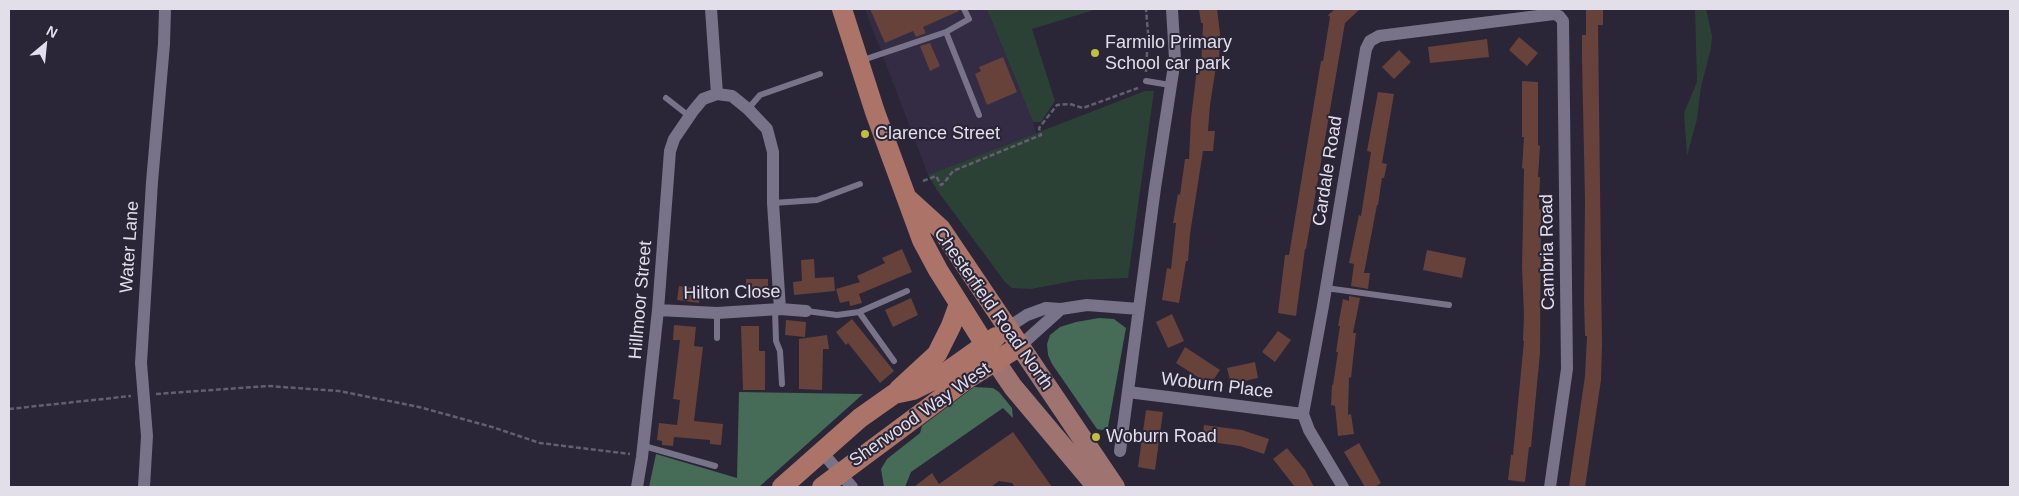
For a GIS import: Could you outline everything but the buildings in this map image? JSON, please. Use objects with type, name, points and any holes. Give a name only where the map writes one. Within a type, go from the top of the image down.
[{"type":"highway","points":[[842,9],[884,137],[908,199]]},
{"type":"highway","name":"Chesterfield Road North","points":[[908,199],[922,240],[938,270],[991,354]]},
{"type":"highway","name":"Chesterfield Road North","points":[[908,199],[942,229],[1020,346]]},
{"type":"highway","points":[[894,394],[937,354],[951,326],[959,304]]},
{"type":"highway","name":"Sherwood Way West","points":[[822,487],[846,480],[967,379],[991,354],[1007,328]]},
{"type":"highway","name":"Sherwood Way West","points":[[782,487],[860,418],[894,394],[913,390],[991,354],[1020,346]]},
{"type":"main road","name":"Chesterfield Road North","points":[[1020,346],[1102,484]]},
{"type":"main road","name":"Chesterfield Road North","points":[[991,354],[1013,387],[1102,484]]},
{"type":"street","name":"Water Lane","points":[[144,487],[147,436],[141,353],[165,9]]},
{"type":"street","points":[[711,9],[717,94],[732,96],[748,109],[767,129],[773,152],[777,309]]},
{"type":"street","points":[[1120,451],[1175,59],[1174,15],[1172,9]]},
{"type":"street","name":"Cardale Road","points":[[1303,414],[1366,49],[1370,41],[1379,36],[1554,14],[1559,16]]},
{"type":"street","name":"Cambria Road","points":[[1550,487],[1566,369],[1562,21],[1559,16]]},
{"type":"street","name":"Hillmoor Street","points":[[637,487],[644,446],[658,310],[670,151],[674,139],[687,118],[703,99],[717,94]]},
{"type":"street","points":[[1007,328],[1027,315],[1046,308],[1061,309],[1087,305],[1139,309]]},
{"type":"street","name":"Hilton Close","points":[[658,310],[682,313],[777,309],[806,311]]},
{"type":"street","points":[[1020,346],[1061,309]]},
{"type":"street","name":"Woburn Place","points":[[1128,392],[1303,414]]},
{"type":"street","points":[[1303,414],[1309,430],[1343,487]]},
{"type":"street","points":[[821,451],[846,480]]},
{"type":"lane","points":[[859,62],[946,32],[969,19],[964,9]]},
{"type":"lane","points":[[946,32],[978,115]]},
{"type":"lane","points":[[748,109],[760,95],[820,74]]},
{"type":"lane","points":[[1146,81],[1170,85]]},
{"type":"lane","points":[[666,98],[687,118]]},
{"type":"lane","points":[[774,203],[817,200],[860,184]]},
{"type":"lane","points":[[1326,288],[1449,305]]},
{"type":"lane","points":[[806,311],[837,315],[859,312],[906,290]]},
{"type":"lane","points":[[777,309],[776,341],[780,351],[782,384]]},
{"type":"lane","points":[[859,312],[894,361]]},
{"type":"lane","points":[[717,313],[717,338]]},
{"type":"lane","points":[[644,446],[715,466]]},
{"type":"path","points":[[924,181],[936,176],[941,185],[953,171],[1041,135],[1038,128],[1057,105],[1070,104],[1083,108],[1145,85],[1148,33],[1146,9]]},
{"type":"path","points":[[9,409],[208,389],[268,386],[339,391],[419,407],[492,427],[540,443],[623,453]]},
{"type":"shaded area","points":[[865,9],[987,9],[1036,133],[928,175]]},
{"type":"green space","points":[[987,9],[1097,9],[1032,29],[1055,101],[1041,122],[1033,122]]},
{"type":"green space","points":[[1695,9],[1706,9],[1712,36],[1711,48],[1701,87],[1697,119],[1687,156],[1684,113],[1697,82]]},
{"type":"green space","points":[[1145,91],[1154,91],[1128,278],[1078,280],[1031,289],[1012,288],[1005,282],[928,175]]},
{"type":"green space","points":[[1099,318],[1114,319],[1126,328],[1108,427],[1102,430],[1097,429],[1052,364],[1048,355],[1047,344],[1050,335],[1060,327]]},
{"type":"green space","points":[[974,387],[993,388],[999,392],[1012,408],[1013,418],[1003,408],[911,472],[905,487],[884,487],[881,469],[887,459],[920,433],[922,426]]},
{"type":"green space","points":[[739,392],[863,394],[759,487],[649,487],[656,454],[737,478]]},
{"type":"place","name":"Farmilo Primary School car park","points":[[1095,53]]},
{"type":"place","name":"Clarence Street","points":[[865,134]]},
{"type":"place","name":"Woburn Road","points":[[1096,437]]}]
